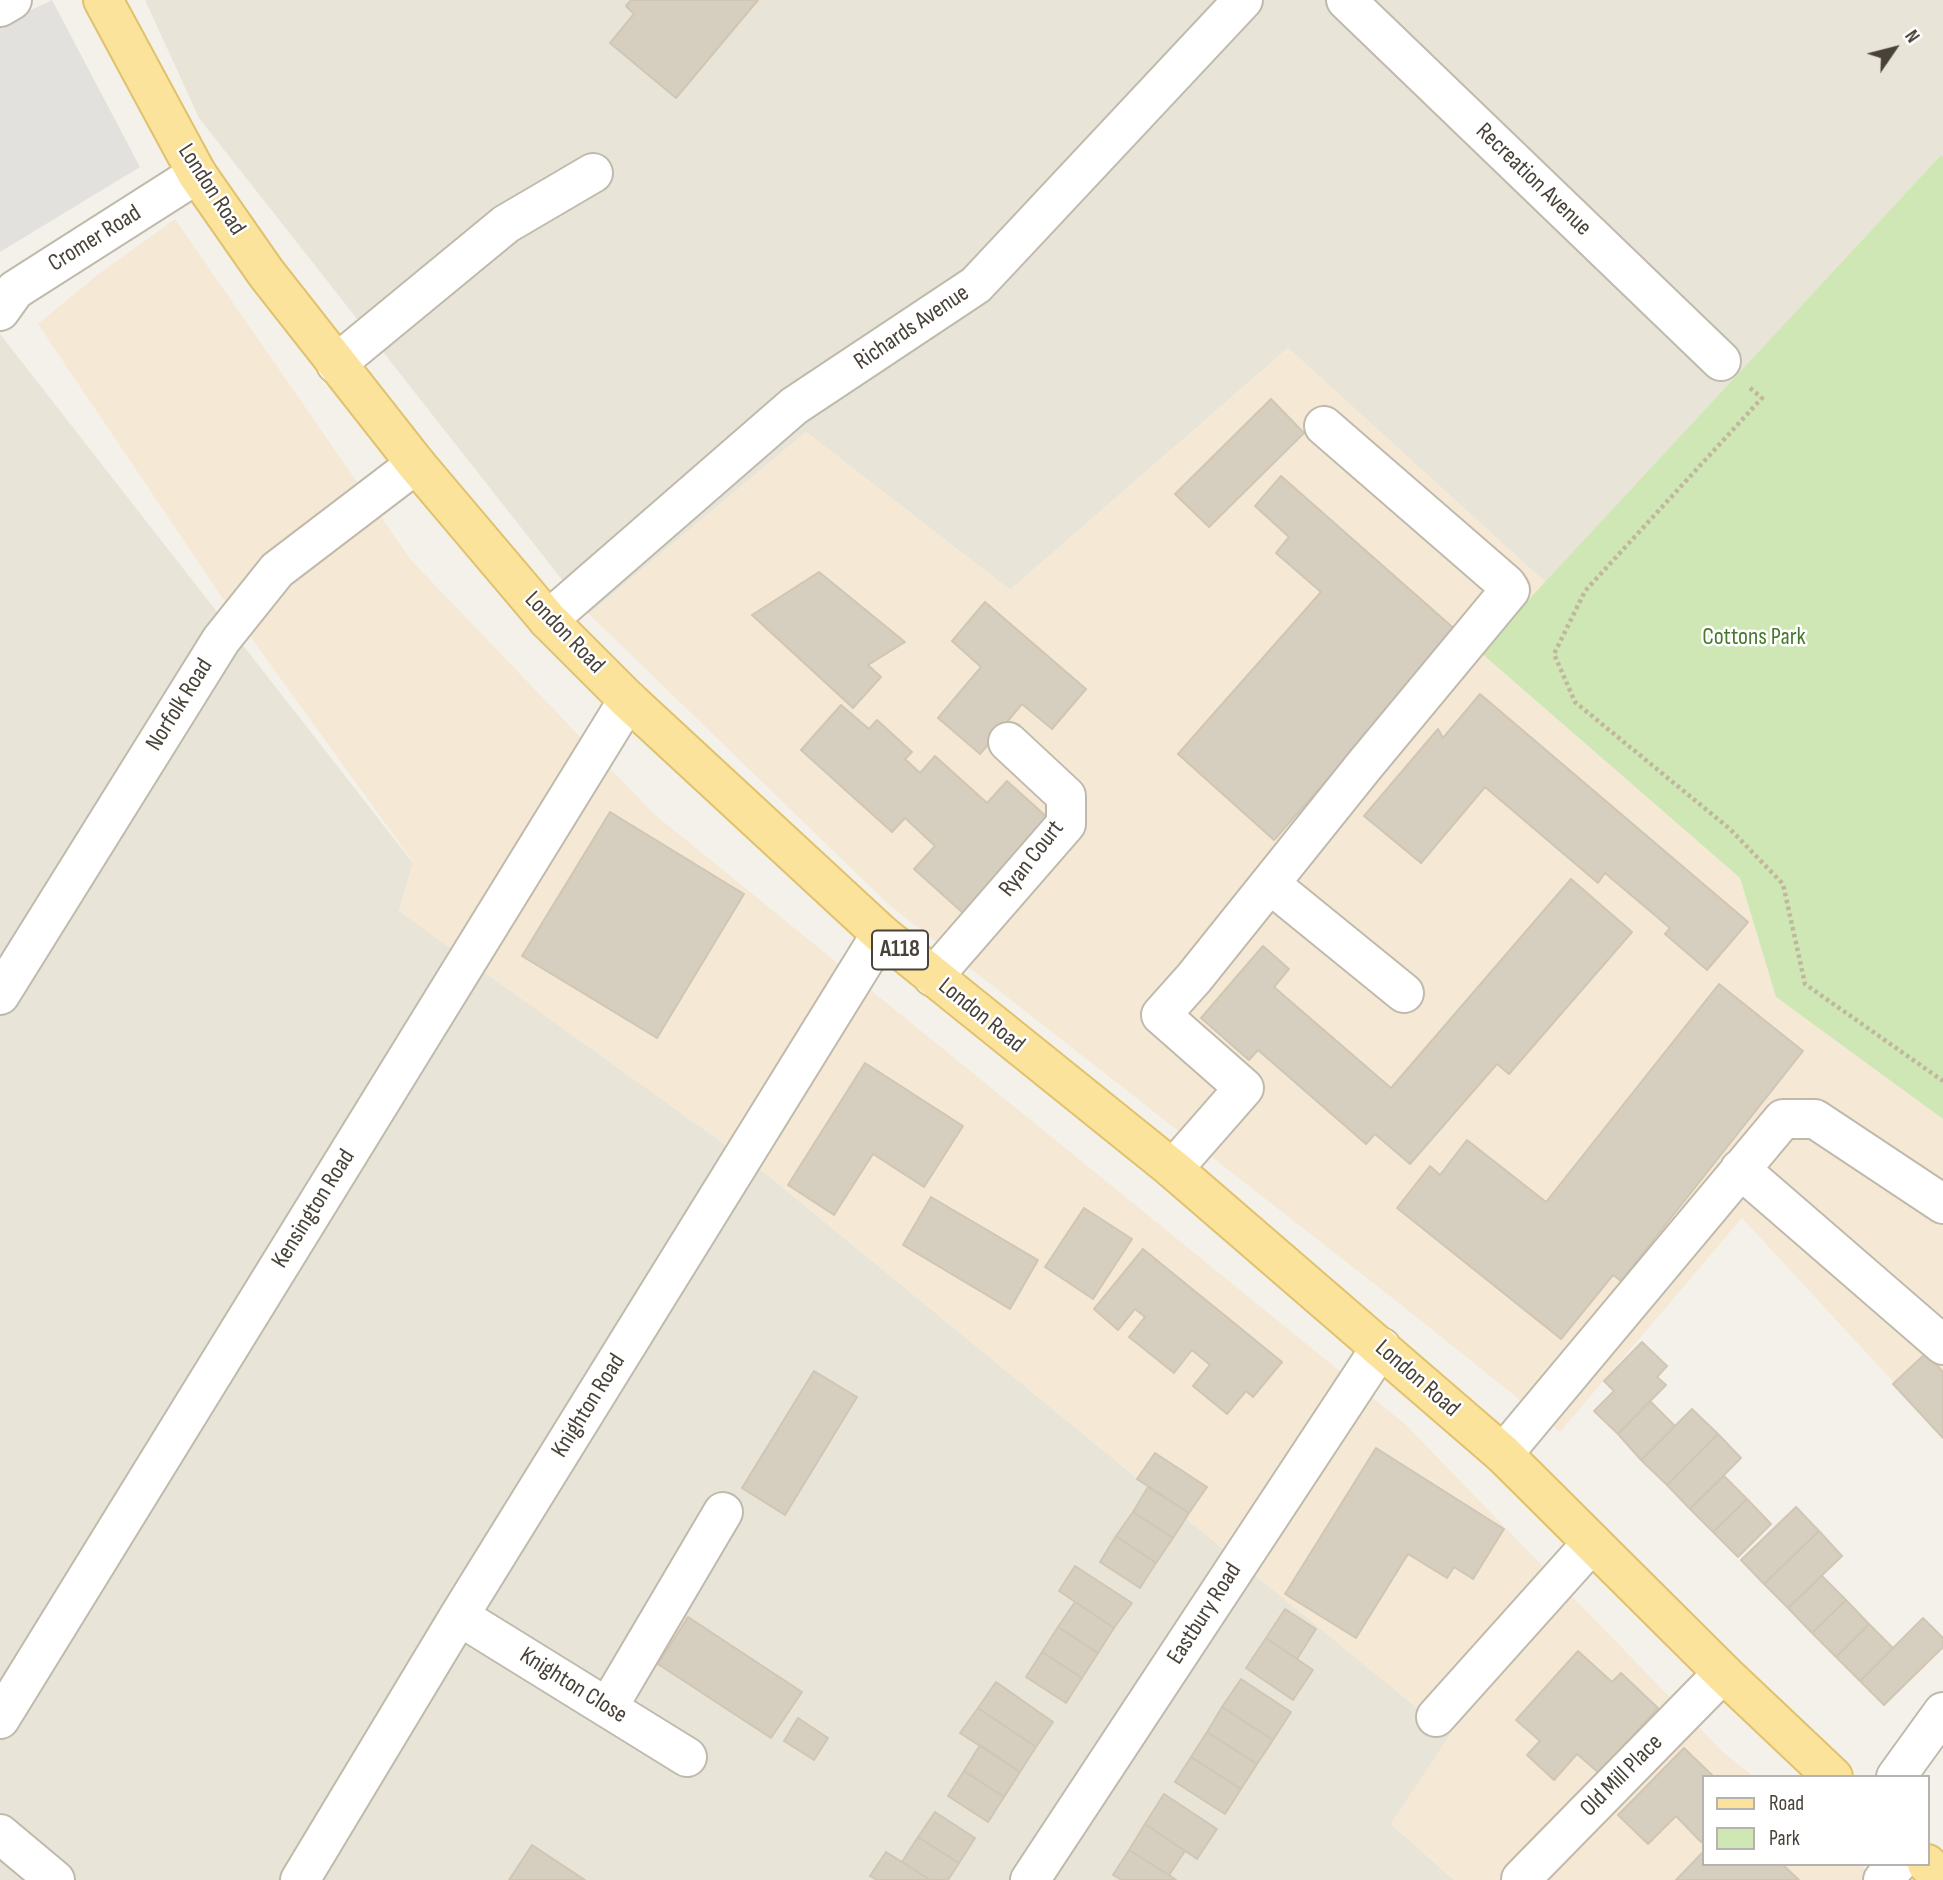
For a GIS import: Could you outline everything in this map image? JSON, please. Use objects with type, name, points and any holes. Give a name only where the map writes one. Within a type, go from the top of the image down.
[{"type":"main road","name":"London Road","points":[[103,0],[197,174],[266,273],[416,464],[548,620],[628,700],[881,933],[1173,1170],[1503,1454],[1723,1673],[1831,1775]]},
{"type":"main road","points":[[1929,1866],[1943,1879]]},
{"type":"street","points":[[0,7],[12,0]]},
{"type":"street","name":"Richards Avenue","points":[[548,620],[794,406],[976,285],[1243,0]]},
{"type":"street","name":"Recreation Avenue","points":[[1346,0],[1721,361]]},
{"type":"street","points":[[336,364],[506,224],[593,173]]},
{"type":"street","name":"Cromer Road","points":[[0,311],[15,290],[197,174]]},
{"type":"street","points":[[1173,1170],[1244,1088],[1161,1015],[1510,590],[1324,426]]},
{"type":"street","name":"Norfolk Road","points":[[0,995],[221,640],[277,570],[416,464]]},
{"type":"street","name":"Kensington Road","points":[[0,1719],[628,700]]},
{"type":"street","name":"Ryan Court","points":[[933,977],[1066,824],[1066,796],[1008,742]]},
{"type":"street","points":[[1270,884],[1404,993]]},
{"type":"street","name":"Knighton Road","points":[[300,1880],[459,1616],[881,933]]},
{"type":"street","points":[[1503,1454],[1783,1119],[1815,1119],[1943,1204]]},
{"type":"street","points":[[1740,1169],[1943,1345]]},
{"type":"street","name":"Eastbury Road","points":[[1030,1880],[1381,1347]]},
{"type":"street","points":[[608,1707],[723,1512]]},
{"type":"street","points":[[1436,1717],[1592,1543]]},
{"type":"street","name":"Knighton Close","points":[[459,1616],[687,1757]]},
{"type":"street","name":"Old Mill Place","points":[[1521,1879],[1723,1673]]},
{"type":"street","points":[[1897,1775],[1943,1712]]},
{"type":"street","points":[[0,1834],[55,1880]]},
{"type":"street","points":[[1883,1880],[1895,1866]]},
{"type":"path","points":[[1721,361],[1762,398],[1586,591],[1554,654],[1575,702],[1730,829],[1783,884],[1805,984],[1943,1081]]},
{"type":"shaded area","points":[[52,0],[140,167],[0,252],[0,25]]},
{"type":"shaded area","points":[[145,0],[1943,0],[1943,157],[1941,155],[1545,582],[1288,348],[1010,590],[806,432],[589,614],[199,118]]},
{"type":"shaded area","points":[[175,219],[411,560],[654,814],[1405,1424],[1723,1752],[1752,1775],[1702,1775],[1702,1866],[1861,1866],[1878,1880],[1454,1880],[1391,1824],[1450,1735],[765,1173],[399,911],[413,862],[221,596],[38,324],[96,276]]},
{"type":"shaded area","points":[[0,334],[413,863],[399,911],[765,1173],[1450,1735],[1391,1824],[1454,1880],[0,1880]]},
{"type":"shaded area","points":[[1288,348],[1545,582],[1480,652],[1740,878],[1776,997],[1943,1119],[1943,1436],[1742,1218],[1560,1432],[888,904],[589,614],[806,432],[1010,590]]},
{"type":"green space","name":"Cottons Park","points":[[1941,155],[1943,1119],[1776,997],[1740,878],[1480,652]]},
{"type":"building","points":[[631,0],[758,0],[676,98],[610,43],[634,14],[626,6]]},
{"type":"building","points":[[1271,399],[1304,433],[1209,527],[1175,494]]},
{"type":"building","points":[[1281,476],[1458,632],[1274,840],[1178,754],[1321,592],[1276,553],[1289,537],[1255,506]]},
{"type":"building","points":[[819,572],[905,642],[868,665],[881,677],[853,708],[752,615]]},
{"type":"building","points":[[985,602],[1086,689],[1052,729],[1022,704],[980,754],[938,718],[981,667],[952,641]]},
{"type":"building","points":[[1480,694],[1748,922],[1707,970],[1665,934],[1670,928],[1605,873],[1598,883],[1485,787],[1421,863],[1364,816],[1438,729],[1443,738]]},
{"type":"building","points":[[841,705],[869,729],[877,720],[912,752],[905,759],[920,773],[935,756],[987,803],[1007,781],[1048,818],[963,913],[914,869],[935,846],[905,818],[892,832],[801,750]]},
{"type":"building","points":[[610,812],[744,894],[657,1038],[522,956]]},
{"type":"building","points":[[1571,879],[1632,932],[1509,1074],[1497,1064],[1410,1164],[1375,1134],[1366,1144],[1258,1050],[1249,1060],[1201,1018],[1263,946],[1289,969],[1274,987],[1391,1088]]},
{"type":"building","points":[[1719,984],[1803,1051],[1621,1281],[1613,1275],[1561,1339],[1397,1208],[1430,1166],[1440,1175],[1467,1140],[1546,1202]]},
{"type":"building","points":[[865,1063],[963,1126],[924,1187],[873,1154],[834,1215],[788,1185]]},
{"type":"building","points":[[931,1197],[1038,1260],[1010,1309],[903,1245]]},
{"type":"building","points":[[1084,1208],[1132,1239],[1093,1299],[1045,1267]]},
{"type":"building","points":[[1143,1249],[1282,1362],[1253,1397],[1246,1391],[1227,1414],[1193,1386],[1210,1365],[1192,1350],[1174,1373],[1129,1337],[1145,1317],[1135,1309],[1118,1330],[1094,1309]]},
{"type":"building","points":[[1642,1342],[1667,1366],[1657,1377],[1666,1385],[1618,1434],[1594,1411],[1614,1391],[1604,1381]]},
{"type":"building","points":[[1926,1353],[1943,1372],[1943,1438],[1893,1384]]},
{"type":"building","points":[[814,1371],[857,1397],[785,1515],[742,1488]]},
{"type":"building","points":[[1650,1401],[1675,1426],[1641,1460],[1618,1434]]},
{"type":"building","points":[[1692,1409],[1718,1434],[1667,1485],[1641,1460]]},
{"type":"building","points":[[1718,1434],[1741,1458],[1690,1509],[1667,1485]]},
{"type":"building","points":[[1376,1448],[1504,1529],[1473,1579],[1454,1567],[1447,1578],[1408,1554],[1356,1638],[1285,1594]]},
{"type":"building","points":[[1155,1453],[1207,1487],[1189,1513],[1137,1479]]},
{"type":"building","points":[[1724,1476],[1747,1499],[1713,1532],[1690,1509]]},
{"type":"building","points":[[1148,1487],[1189,1513],[1173,1538],[1133,1512]]},
{"type":"building","points":[[1747,1499],[1771,1524],[1738,1557],[1713,1532]]},
{"type":"building","points":[[1796,1507],[1819,1531],[1764,1584],[1741,1560]]},
{"type":"building","points":[[1133,1512],[1173,1538],[1156,1563],[1116,1536]]},
{"type":"building","points":[[1819,1531],[1842,1556],[1788,1608],[1764,1584]]},
{"type":"building","points":[[1116,1536],[1156,1563],[1140,1588],[1100,1562]]},
{"type":"building","points":[[1075,1566],[1132,1603],[1114,1628],[1059,1591]]},
{"type":"building","points":[[1822,1576],[1846,1600],[1812,1633],[1788,1608]]},
{"type":"building","points":[[1846,1600],[1869,1624],[1836,1657],[1812,1633]]},
{"type":"building","points":[[1075,1602],[1114,1628],[1098,1653],[1058,1627]]},
{"type":"building","points":[[1285,1609],[1316,1629],[1297,1659],[1266,1638]]},
{"type":"building","points":[[688,1617],[802,1692],[771,1738],[658,1664]]},
{"type":"building","points":[[1923,1618],[1943,1638],[1943,1647],[1884,1705],[1860,1681]]},
{"type":"building","points":[[1869,1624],[1893,1648],[1860,1681],[1836,1657]]},
{"type":"building","points":[[1058,1627],[1098,1653],[1082,1678],[1042,1652]]},
{"type":"building","points":[[1266,1638],[1313,1670],[1293,1700],[1246,1668]]},
{"type":"building","points":[[1578,1651],[1612,1682],[1621,1673],[1658,1708],[1599,1773],[1577,1754],[1554,1780],[1527,1755],[1540,1741],[1516,1720]]},
{"type":"building","points":[[1042,1652],[1082,1678],[1066,1703],[1026,1677]]},
{"type":"building","points":[[1241,1679],[1291,1712],[1273,1740],[1222,1707]]},
{"type":"building","points":[[996,1682],[1053,1722],[1036,1747],[978,1708]]},
{"type":"building","points":[[1222,1707],[1273,1740],[1257,1764],[1207,1732]]},
{"type":"building","points":[[978,1708],[1036,1747],[1020,1772],[960,1733]]},
{"type":"building","points":[[798,1718],[828,1738],[814,1760],[784,1741]]},
{"type":"building","points":[[1207,1732],[1257,1764],[1241,1789],[1191,1757]]},
{"type":"building","points":[[980,1745],[1020,1772],[1004,1797],[964,1771]]},
{"type":"building","points":[[1684,1748],[1712,1775],[1702,1775],[1701,1842],[1676,1816],[1648,1844],[1618,1815]]},
{"type":"building","points":[[1191,1757],[1241,1789],[1225,1814],[1175,1782]]},
{"type":"building","points":[[964,1771],[1004,1797],[988,1822],[948,1796]]},
{"type":"building","points":[[1164,1794],[1217,1829],[1197,1859],[1145,1824]]},
{"type":"building","points":[[935,1812],[975,1838],[959,1863],[918,1837]]},
{"type":"building","points":[[1145,1824],[1185,1851],[1169,1875],[1129,1850]]},
{"type":"building","points":[[918,1837],[959,1863],[948,1880],[930,1880],[902,1862]]},
{"type":"building","points":[[532,1845],[585,1880],[509,1880]]},
{"type":"building","points":[[1129,1850],[1176,1880],[1122,1880],[1113,1875]]},
{"type":"building","points":[[886,1852],[930,1880],[877,1880],[870,1876]]},
{"type":"building","points":[[1702,1853],[1702,1866],[1784,1866],[1799,1880],[1676,1880]]}]
